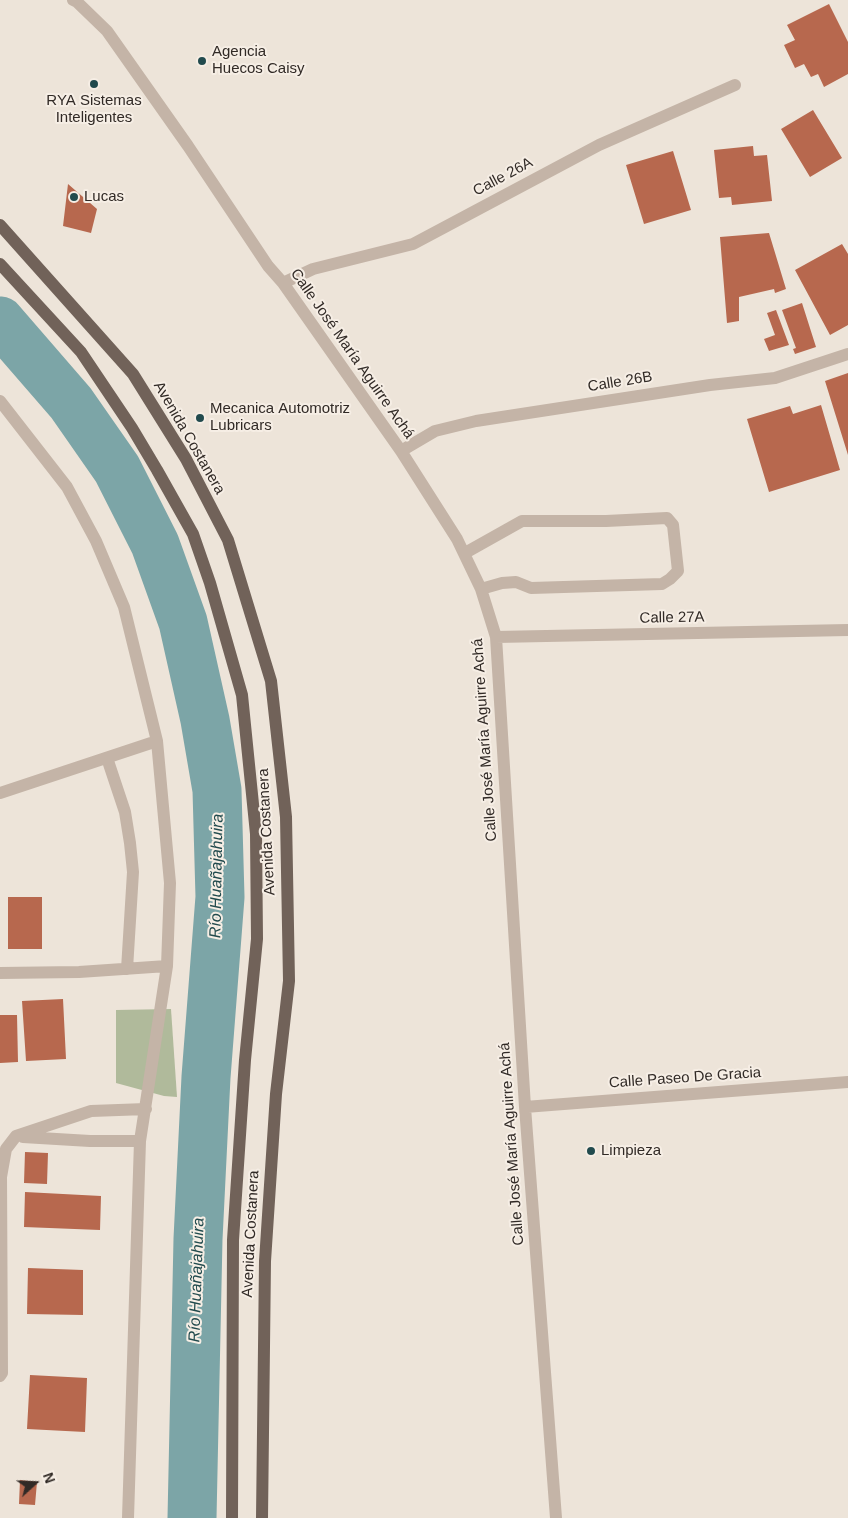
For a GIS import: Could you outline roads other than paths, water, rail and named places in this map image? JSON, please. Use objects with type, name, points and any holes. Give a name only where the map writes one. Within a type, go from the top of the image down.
[{"type":"main road","name":"Avenida Costanera","points":[[0,225],[133,374],[186,459],[228,540],[271,681],[286,817],[289,981],[276,1094],[265,1261],[262,1518]]},
{"type":"main road","name":"Avenida Costanera","points":[[0,264],[81,352],[132,428],[193,534],[210,583],[242,695],[256,834],[257,940],[245,1060],[234,1240],[232,1518]]},
{"type":"street","name":"Calle José María Aguirre Achá","points":[[73,0],[108,31],[268,266],[283,283],[401,451],[458,539],[482,589],[496,638],[525,1107],[556,1518]]},
{"type":"street","name":"Calle 26A","points":[[283,283],[313,269],[413,244],[600,145],[735,85]]},
{"type":"street","name":"Calle 26B","points":[[401,451],[435,431],[476,421],[710,385],[775,378],[848,354]]},
{"type":"street","points":[[3,408],[67,487],[96,541],[124,607],[157,741],[170,883],[168,966],[140,1141],[128,1518]]},
{"type":"street","points":[[465,553],[522,521],[606,521],[667,518],[673,525],[678,570],[670,580],[662,584],[531,588],[516,582],[502,583],[482,589]]},
{"type":"street","name":"Calle 27A","points":[[496,638],[848,630]]},
{"type":"street","points":[[0,793],[157,741]]},
{"type":"street","points":[[107,758],[125,812],[133,872],[127,969]]},
{"type":"street","points":[[0,973],[79,972],[168,966]]},
{"type":"street","name":"Calle Paseo De Gracia","points":[[525,1107],[848,1082]]},
{"type":"street","points":[[0,1376],[2,1373],[1,1177],[6,1149],[16,1136],[91,1111],[146,1109]]},
{"type":"street","points":[[16,1136],[90,1141],[140,1141]]},
{"type":"waterway","name":"Río Huañajahuira","points":[[0,321],[71,403],[117,469],[155,544],[183,622],[205,720],[217,790],[220,897],[206,1077],[198,1239],[192,1518]]},
{"type":"place","name":"Agencia Huecos Caisy","points":[[202,61]]},
{"type":"place","name":"RYA Sistemas Inteligentes","points":[[94,84]]},
{"type":"place","name":"Lucas","points":[[74,197]]},
{"type":"place","name":"Mecanica Automotriz Lubricars","points":[[200,418]]},
{"type":"place","name":"Limpieza","points":[[591,1151]]}]
